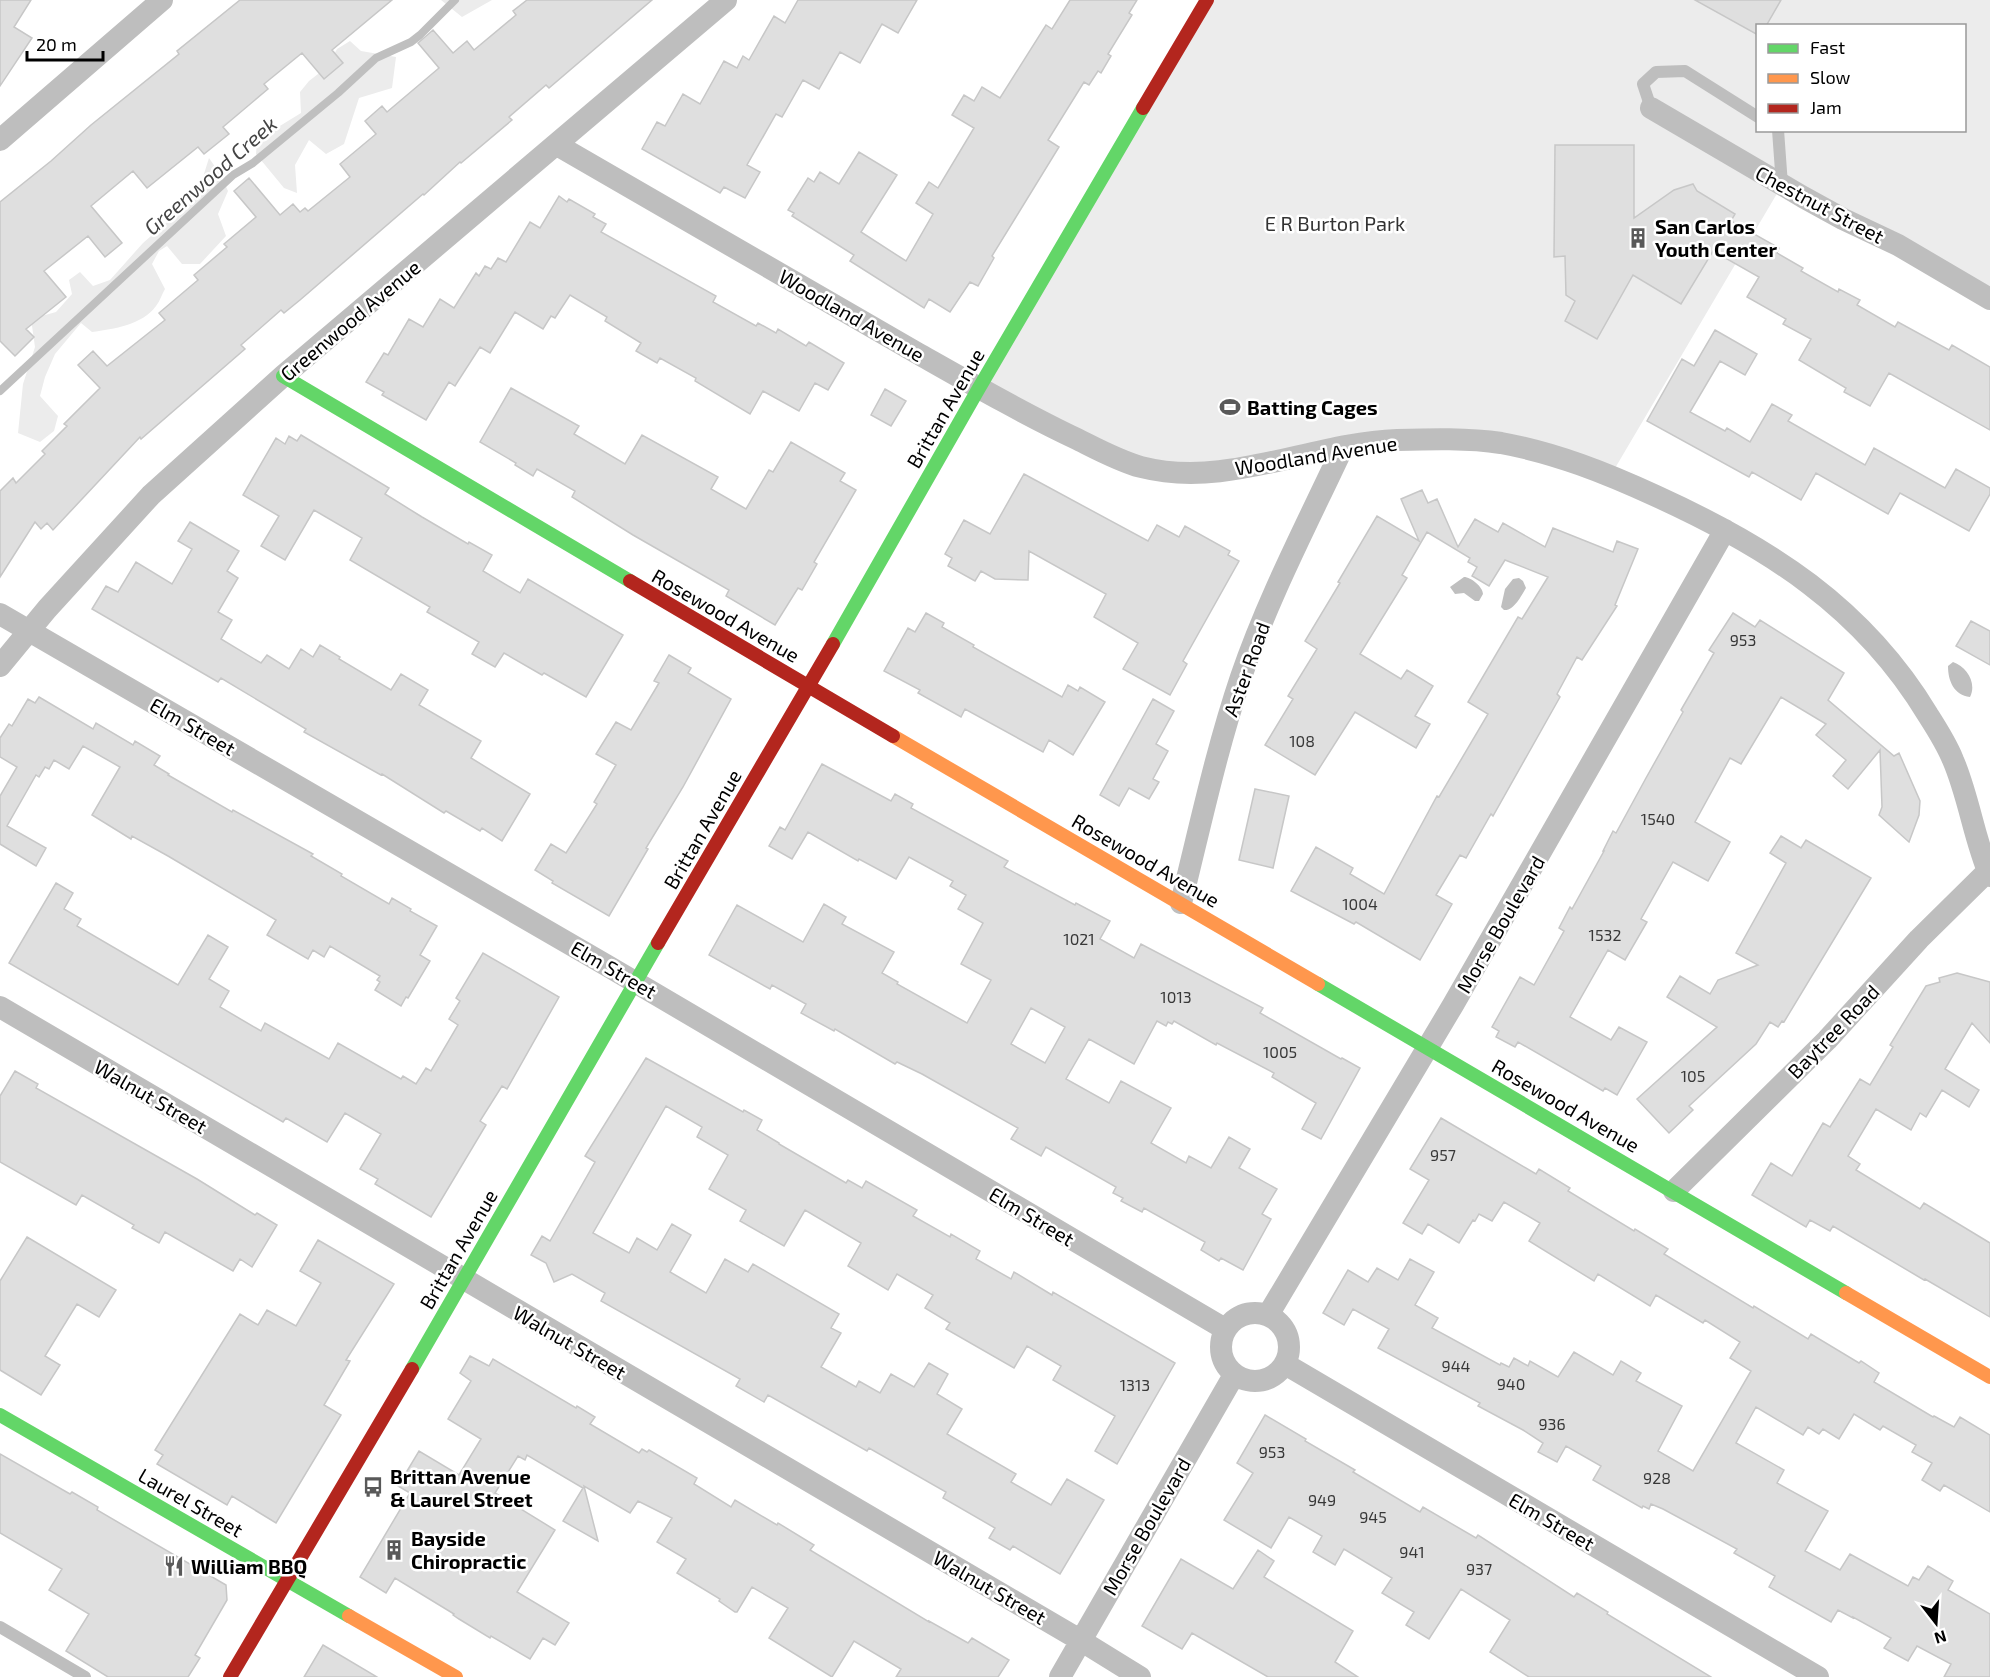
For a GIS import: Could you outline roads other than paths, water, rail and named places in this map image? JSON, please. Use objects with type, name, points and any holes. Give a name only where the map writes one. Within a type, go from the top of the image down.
[{"type":"street","points":[[0,140],[162,0]]},
{"type":"street","name":"Greenwood Avenue","points":[[0,666],[151,495],[283,376],[726,0]]},
{"type":"street","name":"Brittan Avenue","points":[[230,1677],[464,1280],[979,388],[1207,0]]},
{"type":"street","name":"Chestnut Street","points":[[1651,108],[1782,185],[1843,219],[1898,245],[1990,299]]},
{"type":"street","name":"Woodland Avenue","points":[[557,145],[1018,411],[1136,466],[1166,472],[1194,474],[1392,440],[1496,442],[1537,451],[1598,470],[1683,508],[1765,552],[1806,580],[1876,642],[1905,678],[1930,717],[1953,760],[1989,872]]},
{"type":"street","name":"Rosewood Avenue","points":[[283,376],[1990,1377]]},
{"type":"street","name":"Aster Road","points":[[1181,903],[1227,720],[1242,674],[1283,575],[1343,447]]},
{"type":"street","name":"Morse Boulevard","points":[[1268,1316],[1428,1047],[1725,530]]},
{"type":"street","name":"Elm Street","points":[[0,614],[635,982],[1225,1329]]},
{"type":"street","name":"Baytree Road","points":[[1674,1191],[1827,1040],[1918,939],[1989,872]]},
{"type":"street","name":"Walnut Street","points":[[0,1007],[1140,1677]]},
{"type":"street","points":[[1257,1313],[1268,1316],[1278,1322],[1289,1342],[1289,1353],[1285,1364],[1267,1379],[1256,1382],[1244,1380],[1234,1375],[1225,1365],[1221,1354],[1221,1341],[1225,1329],[1233,1320],[1244,1314],[1257,1313]]},
{"type":"street","name":"Elm Street","points":[[1285,1364],[1818,1677]]},
{"type":"street","name":"Morse Boulevard","points":[[1060,1677],[1234,1375]]},
{"type":"street","name":"Laurel Street","points":[[0,1415],[456,1677]]},
{"type":"lane","points":[[1651,108],[1643,84],[1656,72],[1685,71],[1756,116]]},
{"type":"lane","points":[[1778,132],[1782,185]]},
{"type":"lane","points":[[0,1627],[85,1677]]},
{"type":"waterway","name":"Greenwood Creek","points":[[0,391],[233,175],[253,163],[338,93],[376,58],[411,42],[420,35],[455,0]]},
{"type":"place","name":"San Carlos Youth Center","points":[[1638,238]]},
{"type":"place","name":"Batting Cages","points":[[1230,407]]},
{"type":"place","name":"Brittan Avenue & Laurel Street","points":[[373,1487]]},
{"type":"place","name":"Bayside Chiropractic","points":[[394,1550]]},
{"type":"place","name":"William BBQ","points":[[174,1566]]},
{"type":"park label","name":"E R Burton Park","points":[[1335,223]]}]
